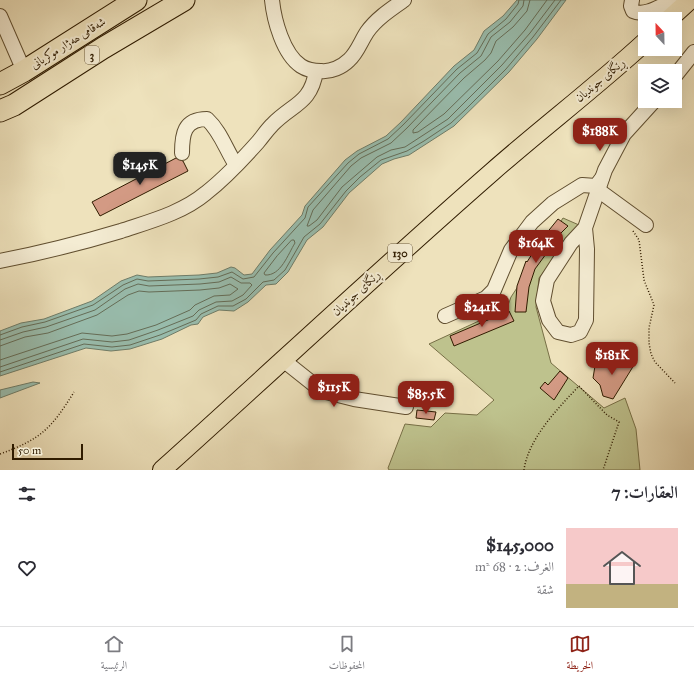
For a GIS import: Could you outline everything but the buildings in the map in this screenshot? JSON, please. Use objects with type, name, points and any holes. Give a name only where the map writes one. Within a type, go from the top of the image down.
[{"type":"highway","name":"شەقامی ھەژار موکریانی","points":[[0,84],[24,71],[136,0]]},
{"type":"highway","name":"شەقامی ھەژار موکریانی","points":[[0,111],[14,105],[103,48],[184,0]]},
{"type":"main road","points":[[677,12],[690,0]]},
{"type":"main road","name":"ڕێگای جوندیان","points":[[162,470],[493,170],[638,48]]},
{"type":"street","points":[[272,0],[276,23],[283,42],[293,59],[301,67],[316,71],[325,71],[338,68],[349,60],[367,31],[395,0]]},
{"type":"street","points":[[379,19],[404,0]]},
{"type":"street","points":[[632,0],[630,6],[633,11],[638,14],[650,11],[674,0]]},
{"type":"street","points":[[0,16],[24,71]]},
{"type":"street","points":[[682,67],[694,52]]},
{"type":"street","points":[[0,261],[85,241],[165,217],[187,206],[206,193],[236,165],[272,124],[299,104],[308,95],[314,84],[316,71]]},
{"type":"street","points":[[585,228],[587,249],[586,320],[580,332],[570,335],[558,332],[549,320],[543,302],[547,280],[571,243],[585,228],[600,184],[624,134],[648,108]]},
{"type":"street","points":[[182,153],[182,137],[186,127],[199,119],[207,119],[214,125],[223,139],[229,154],[236,165]]},
{"type":"street","points":[[600,184],[646,225]]},
{"type":"street","points":[[445,316],[486,298],[494,290],[511,250],[532,222],[559,199],[582,185],[596,186],[600,184]]},
{"type":"street","points":[[283,360],[322,391],[354,400],[406,407]]},
{"type":"path","points":[[630,227],[639,240],[644,280],[654,305],[649,328],[651,354],[655,362],[675,383]]},
{"type":"path","points":[[524,470],[525,459],[539,435],[554,412],[578,386],[607,415],[619,422],[603,470]]},
{"type":"path","points":[[0,454],[35,439],[47,429],[59,416],[74,392]]},
{"type":"green space","points":[[563,218],[579,225],[539,278],[536,307],[551,363],[604,408],[625,398],[636,429],[640,470],[389,470],[388,468],[405,424],[431,427],[445,413],[477,415],[494,400],[429,344],[507,308],[511,297]]},
{"type":"water","points":[[517,0],[566,0],[537,39],[509,72],[454,126],[409,155],[382,164],[349,193],[323,227],[307,240],[288,272],[276,284],[266,285],[248,302],[234,311],[219,310],[203,317],[198,324],[191,325],[162,339],[130,349],[111,351],[86,348],[0,376],[0,331],[21,323],[44,319],[92,301],[121,281],[137,275],[148,277],[217,273],[231,267],[235,268],[244,275],[252,274],[270,250],[302,215],[305,206],[345,160],[357,151],[386,136],[454,66],[474,50],[484,31],[503,16]]},
{"type":"water","points":[[33,382],[40,383],[0,398],[0,390]]}]
